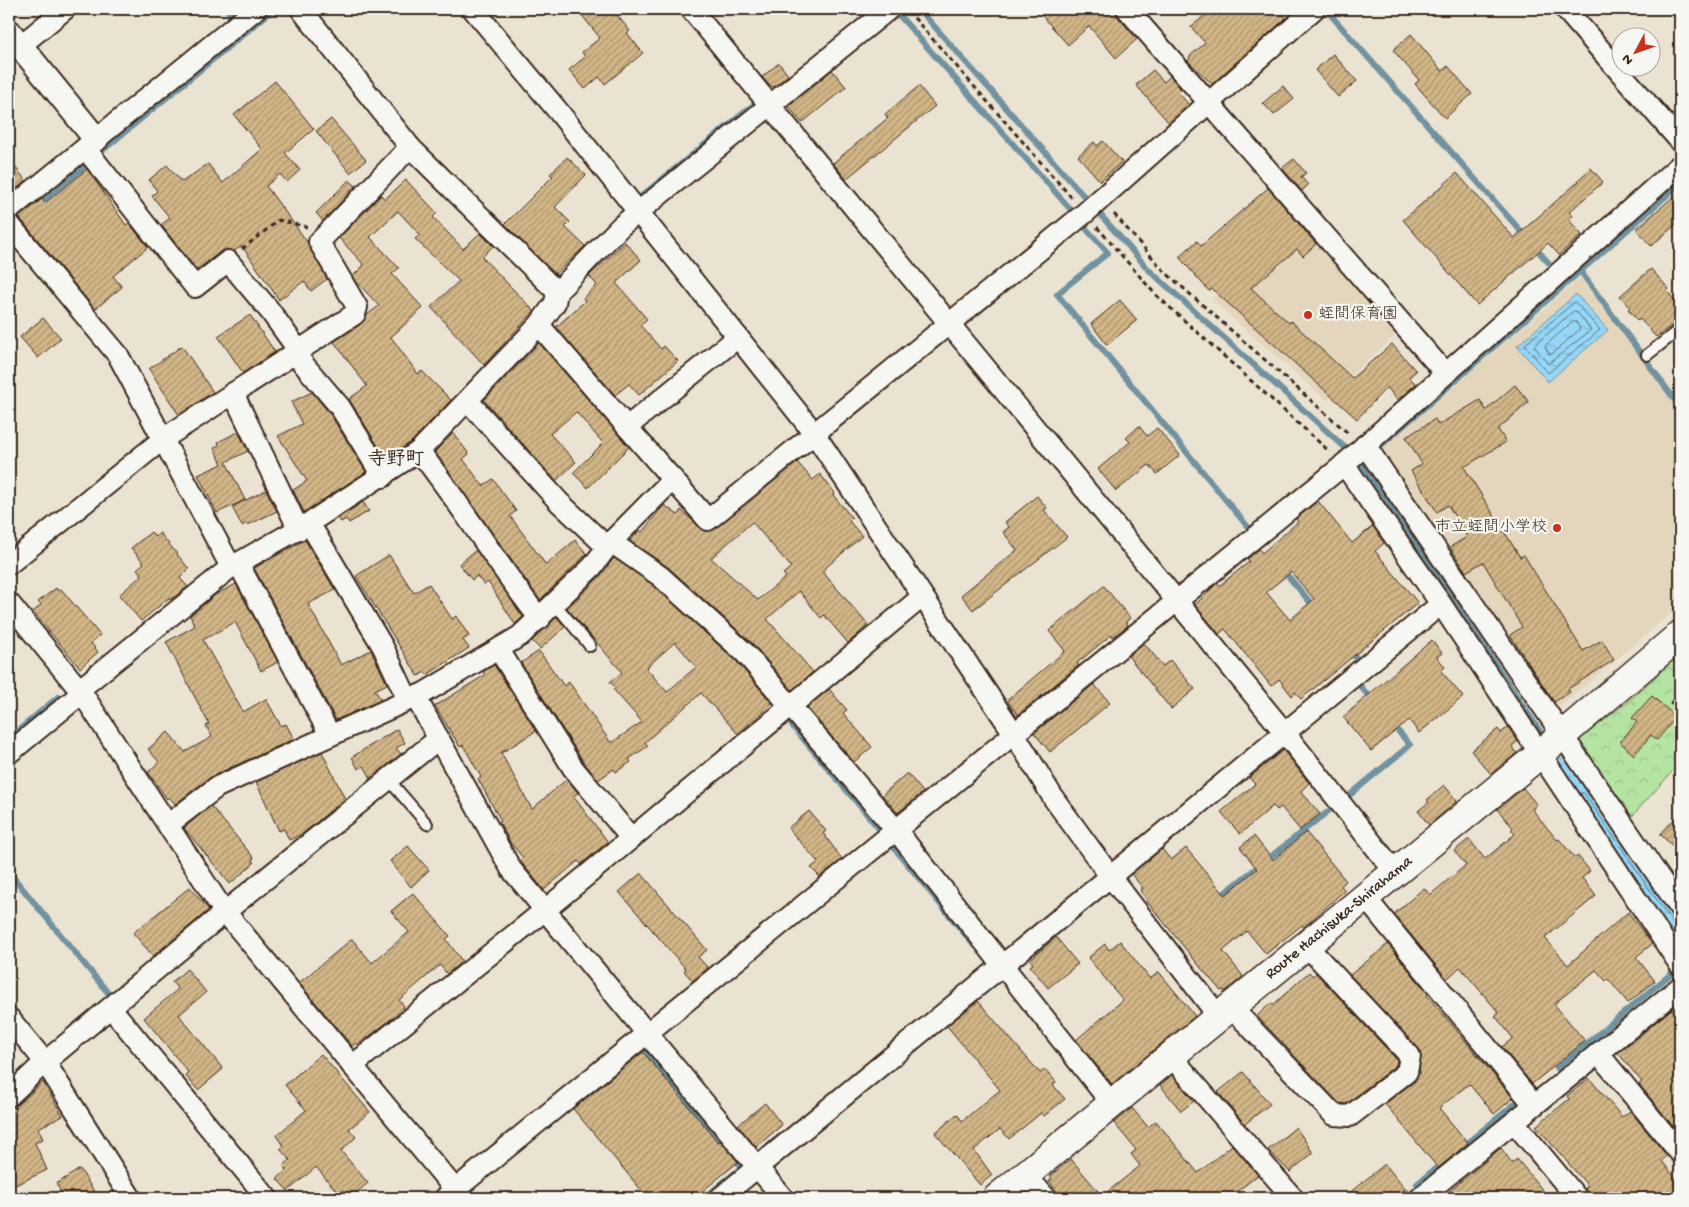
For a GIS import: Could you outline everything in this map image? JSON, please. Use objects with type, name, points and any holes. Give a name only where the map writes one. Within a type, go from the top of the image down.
[{"type":"main road","name":"Route Hachisuka-Shirahama","points":[[997,1198],[1539,755],[1680,635]]},
{"type":"street","points":[[65,9],[14,39],[195,287],[228,261],[270,311],[296,352],[340,407],[383,477]]},
{"type":"street","points":[[301,9],[410,148],[557,292]]},
{"type":"street","points":[[473,9],[814,433],[1015,735],[1054,799],[1110,876],[1225,1012],[1334,1115],[1350,1116],[1407,1072],[1410,1056],[1306,945]]},
{"type":"street","points":[[691,9],[1285,733],[1395,872]]},
{"type":"street","points":[[9,753],[81,691],[235,565],[304,526],[383,477],[418,451],[539,325],[555,303],[557,292],[621,226],[890,9]]},
{"type":"street","points":[[1127,9],[1445,374]]},
{"type":"street","points":[[539,325],[708,520],[1092,206],[1314,9]]},
{"type":"street","points":[[9,210],[246,12]]},
{"type":"street","points":[[1574,12],[1680,141]]},
{"type":"street","points":[[9,564],[163,439],[355,314],[357,307],[319,242],[410,148]]},
{"type":"street","points":[[9,603],[81,691],[225,912],[352,1066],[454,1196],[647,1033],[1015,735],[1352,457],[1680,166]]},
{"type":"street","points":[[9,224],[118,355],[163,439],[330,735]]},
{"type":"street","points":[[627,426],[738,337]]},
{"type":"street","points":[[233,392],[304,526],[383,646],[411,698],[438,738],[511,869],[783,1198]]},
{"type":"street","points":[[468,401],[559,502],[609,544],[660,576],[745,653],[896,830],[1112,1104]]},
{"type":"street","points":[[418,451],[439,477],[521,595],[540,619]]},
{"type":"street","points":[[1352,457],[1441,604],[1539,755],[1680,965]]},
{"type":"street","points":[[1352,457],[1562,736],[1680,908]]},
{"type":"street","points":[[169,824],[217,787],[411,698],[499,650],[540,619],[592,567],[609,544],[673,479]]},
{"type":"street","points":[[352,1066],[545,910],[922,597]]},
{"type":"street","points":[[720,1198],[1004,966],[1110,876],[1441,604]]},
{"type":"street","points":[[499,650],[574,768],[631,838]]},
{"type":"street","points":[[9,1096],[45,1062],[438,738]]},
{"type":"street","points":[[1365,897],[1534,1105]]},
{"type":"street","points":[[1429,1196],[1534,1105],[1680,987]]},
{"type":"street","points":[[111,1008],[266,1198]]},
{"type":"street","points":[[9,1018],[45,1062],[131,1198]]},
{"type":"street","points":[[1598,1053],[1680,1153]]},
{"type":"street","points":[[1171,1056],[1293,1198]]},
{"type":"street","points":[[1514,1122],[1577,1198]]},
{"type":"street","points":[[1026,1175],[1046,1198]]},
{"type":"lane","points":[[1647,354],[1680,329]]},
{"type":"lane","points":[[555,604],[590,646]]},
{"type":"lane","points":[[388,779],[427,824]]},
{"type":"path","points":[[906,9],[1092,206],[1156,294],[1326,446],[1352,457]]},
{"type":"path","points":[[1092,206],[1110,210],[1165,272],[1344,431],[1352,457]]},
{"type":"path","points":[[228,261],[279,220],[307,227],[319,242]]},
{"type":"path","points":[[1670,704],[1680,693]]},
{"type":"shaded area","name":"蛭間保育園","points":[[1301,219],[1400,332],[1350,376],[1327,401],[1211,299]]},
{"type":"shaded area","name":"市立蛭間小学校","points":[[1582,276],[1680,411],[1680,606],[1556,710],[1381,450]]},
{"type":"green space","points":[[1680,654],[1680,763],[1628,821],[1575,743],[1630,700]]},
{"type":"water","points":[[1576,294],[1608,330],[1548,382],[1517,346]]},
{"type":"water","points":[[1563,757],[1570,763],[1680,925],[1680,954],[1553,765]]},
{"type":"building","points":[[577,9],[612,9],[630,31],[627,33],[643,53],[605,84],[599,77],[585,89],[569,70],[585,57],[582,52],[600,38]]},
{"type":"building","points":[[1036,9],[1115,9],[1118,17],[1137,39],[1116,58],[1089,26],[1068,45]]},
{"type":"building","points":[[1212,9],[1278,9],[1286,18],[1212,84],[1188,61],[1189,57],[1205,43],[1191,27]]},
{"type":"building","points":[[1411,34],[1442,71],[1448,66],[1472,94],[1445,118],[1415,84],[1419,80],[1393,50]]},
{"type":"building","points":[[1333,54],[1357,81],[1338,97],[1315,70]]},
{"type":"building","points":[[779,63],[788,75],[774,87],[770,86],[762,77]]},
{"type":"building","points":[[832,70],[846,87],[802,123],[788,106]]},
{"type":"building","points":[[1153,70],[1164,82],[1170,76],[1181,89],[1178,92],[1189,105],[1169,123],[1136,85]]},
{"type":"building","points":[[275,81],[314,129],[285,153],[300,170],[287,182],[280,174],[266,186],[308,243],[327,279],[311,291],[304,281],[279,300],[242,246],[234,251],[227,249],[221,251],[197,270],[161,225],[170,218],[152,196],[157,191],[149,180],[167,165],[182,182],[208,164],[223,183],[262,149],[234,115]]},
{"type":"building","points":[[919,86],[935,106],[846,179],[833,163],[888,118],[885,114]]},
{"type":"building","points":[[1283,86],[1294,99],[1274,115],[1263,103]]},
{"type":"building","points":[[331,119],[366,160],[350,173],[316,131]]},
{"type":"building","points":[[1103,141],[1122,162],[1100,181],[1078,156],[1094,142],[1097,146]]},
{"type":"building","points":[[567,157],[586,175],[555,207],[570,222],[565,227],[585,246],[555,274],[505,224],[553,176],[550,174]]},
{"type":"building","points":[[9,159],[26,181],[9,195]]},
{"type":"building","points":[[1294,159],[1306,173],[1301,177],[1308,185],[1302,191],[1282,168]]},
{"type":"building","points":[[1591,168],[1603,182],[1569,212],[1573,216],[1569,220],[1582,235],[1559,255],[1548,243],[1477,305],[1403,220],[1457,173],[1514,238],[1579,181]]},
{"type":"building","points":[[87,169],[126,225],[129,223],[148,247],[113,276],[122,287],[95,309],[19,217],[42,199],[45,203]]},
{"type":"building","points":[[349,180],[356,186],[323,221],[316,213]]},
{"type":"building","points":[[406,180],[437,213],[433,217],[463,249],[480,233],[493,246],[482,257],[534,311],[484,365],[431,307],[459,281],[415,239],[420,235],[398,211],[370,237],[399,268],[392,274],[423,308],[391,337],[418,374],[422,371],[451,400],[411,442],[386,459],[349,399],[367,386],[334,342],[361,324],[367,315],[379,306],[354,279],[353,276],[364,265],[339,238],[381,195],[385,199]]},
{"type":"building","points":[[1268,188],[1316,244],[1303,256],[1297,249],[1251,288],[1289,323],[1291,321],[1352,378],[1392,344],[1416,371],[1409,377],[1416,384],[1397,400],[1387,387],[1357,419],[1212,289],[1209,291],[1179,257],[1197,241],[1201,246]]},
{"type":"building","points":[[1680,191],[1680,221],[1651,246],[1636,229]]},
{"type":"building","points":[[625,242],[641,260],[616,283],[647,319],[640,325],[661,349],[664,346],[678,361],[639,395],[629,384],[615,395],[556,327],[585,301],[583,298],[597,285],[589,276]]},
{"type":"building","points":[[1651,269],[1669,289],[1667,291],[1680,307],[1680,320],[1656,337],[1640,319],[1638,321],[1628,309],[1630,307],[1620,296]]},
{"type":"building","points":[[1120,300],[1137,320],[1107,345],[1091,324]]},
{"type":"building","points":[[250,315],[275,352],[243,373],[218,336]]},
{"type":"building","points":[[43,318],[61,338],[38,358],[20,337]]},
{"type":"building","points":[[539,343],[629,447],[588,488],[573,473],[603,443],[576,412],[550,434],[576,462],[556,481],[484,400]]},
{"type":"building","points":[[182,346],[213,392],[179,415],[149,369]]},
{"type":"building","points":[[1515,385],[1529,402],[1498,429],[1506,442],[1464,467],[1520,557],[1524,555],[1583,651],[1602,640],[1614,660],[1568,689],[1570,692],[1554,702],[1510,635],[1522,627],[1483,562],[1466,572],[1450,547],[1467,537],[1448,505],[1437,512],[1411,471],[1422,464],[1406,437],[1435,419],[1438,425],[1480,400],[1486,410]]},
{"type":"building","points":[[312,392],[330,414],[366,472],[304,512],[293,490],[307,481],[278,436],[302,424],[291,402]]},
{"type":"building","points":[[1139,426],[1147,436],[1157,428],[1180,455],[1157,474],[1149,465],[1116,491],[1098,469],[1130,442],[1126,438]]},
{"type":"building","points":[[238,432],[248,451],[226,462],[245,500],[217,513],[198,475],[222,464],[214,448],[219,445],[218,442]]},
{"type":"building","points":[[453,433],[469,454],[463,459],[483,486],[493,479],[516,511],[510,516],[546,565],[575,540],[587,554],[540,600],[435,452]]},
{"type":"building","points":[[797,462],[813,480],[820,474],[835,493],[833,495],[852,518],[849,521],[862,536],[822,571],[868,625],[848,643],[824,615],[821,618],[799,591],[767,619],[813,672],[792,690],[753,644],[668,567],[630,541],[640,530],[642,532],[664,505],[678,515],[681,510],[704,531],[715,529]],"holes":[[[752,522],[791,567],[783,574],[786,577],[758,600],[711,558]]]},
{"type":"building","points":[[266,490],[277,511],[242,526],[232,507]]},
{"type":"building","points":[[1037,496],[1047,508],[1044,510],[1067,537],[973,610],[961,595],[1017,550],[1003,532],[1009,527],[1005,522]]},
{"type":"building","points":[[1318,501],[1352,543],[1373,526],[1384,543],[1375,551],[1418,603],[1301,699],[1295,692],[1292,696],[1279,679],[1271,686],[1225,629],[1219,634],[1195,605],[1217,583],[1219,586],[1249,562],[1247,559],[1259,549],[1262,553],[1298,522],[1296,519]],"holes":[[[1291,572],[1314,599],[1290,620],[1266,592]]]},
{"type":"building","points":[[363,502],[369,511],[349,523],[346,519],[341,522],[338,518]]},
{"type":"building","points":[[151,532],[155,537],[160,533],[189,569],[180,578],[188,587],[170,600],[169,598],[141,621],[119,595],[142,575],[137,569],[144,563],[131,548]]},
{"type":"building","points":[[305,540],[335,590],[308,604],[341,665],[371,650],[387,684],[375,690],[381,700],[336,720],[254,568]]},
{"type":"building","points":[[476,550],[523,617],[515,624],[488,582],[484,585],[477,576],[472,580],[459,564]]},
{"type":"building","points":[[389,555],[414,593],[429,584],[452,619],[456,616],[469,636],[463,640],[469,648],[427,675],[425,672],[418,676],[356,576]]},
{"type":"building","points":[[614,558],[653,585],[736,661],[772,703],[738,734],[701,693],[645,742],[648,746],[629,759],[631,762],[616,772],[614,769],[598,780],[583,761],[521,663],[539,651],[564,686],[569,682],[611,743],[642,722],[613,689],[615,687],[610,682],[622,672],[567,608],[600,576]],"holes":[[[675,642],[696,667],[667,692],[646,668]]]},
{"type":"building","points":[[236,584],[278,662],[261,671],[235,622],[203,640],[243,712],[266,699],[281,726],[286,724],[294,739],[212,776],[175,804],[169,797],[167,799],[148,772],[159,762],[148,749],[168,732],[185,752],[212,737],[206,726],[209,724],[166,642],[195,626],[190,616],[215,595]]},
{"type":"building","points":[[1104,586],[1130,618],[1126,622],[1128,625],[1113,637],[1111,635],[1077,663],[1079,665],[1018,715],[1007,700],[1065,651],[1049,631]]},
{"type":"building","points":[[56,588],[58,591],[61,589],[100,635],[91,643],[98,652],[80,668],[33,612],[41,605],[38,602]]},
{"type":"building","points":[[557,617],[565,627],[540,649],[532,641]]},
{"type":"building","points":[[1432,640],[1442,653],[1437,657],[1445,667],[1441,671],[1463,697],[1419,733],[1409,720],[1371,751],[1343,717]]},
{"type":"building","points":[[1144,643],[1163,666],[1170,660],[1195,689],[1171,709],[1128,656]]},
{"type":"building","points":[[494,665],[536,731],[501,753],[532,809],[567,779],[578,793],[573,796],[608,842],[581,864],[578,861],[544,890],[520,861],[523,858],[510,842],[499,822],[501,821],[478,779],[481,777],[463,745],[460,747],[435,706],[485,675],[483,672]]},
{"type":"building","points":[[1094,684],[1110,703],[1050,752],[1034,733]]},
{"type":"building","points":[[829,689],[847,710],[843,713],[872,747],[854,762],[807,708]]},
{"type":"building","points":[[1652,696],[1676,717],[1657,740],[1651,735],[1634,755],[1620,742],[1637,722],[1632,718]]},
{"type":"building","points":[[1508,727],[1518,741],[1512,746],[1517,753],[1491,774],[1471,751],[1498,729],[1501,733]]},
{"type":"building","points":[[397,729],[405,743],[396,748],[401,754],[371,778],[364,766],[358,769],[352,757]]},
{"type":"building","points":[[1283,750],[1309,783],[1301,791],[1320,814],[1300,830],[1281,807],[1277,810],[1273,806],[1240,834],[1221,812],[1255,784],[1249,778]]},
{"type":"building","points":[[322,752],[345,799],[302,834],[289,840],[284,829],[279,831],[256,782]]},
{"type":"building","points":[[907,773],[923,792],[898,813],[882,795]]},
{"type":"building","points":[[1444,785],[1457,801],[1429,825],[1418,811]]},
{"type":"building","points":[[1523,788],[1537,805],[1532,809],[1557,840],[1559,839],[1575,858],[1578,856],[1590,871],[1582,878],[1596,896],[1545,938],[1568,965],[1628,912],[1652,944],[1636,957],[1655,981],[1628,1003],[1608,979],[1606,981],[1596,970],[1554,1004],[1585,1041],[1532,1084],[1502,1047],[1513,1038],[1495,1016],[1499,1013],[1460,967],[1447,979],[1394,914],[1424,888],[1430,895],[1466,865],[1454,851],[1469,839],[1485,859],[1515,834],[1511,830],[1513,828],[1497,809]]},
{"type":"building","points":[[211,806],[254,858],[252,860],[254,863],[230,884],[184,828]]},
{"type":"building","points":[[809,811],[826,831],[823,833],[842,859],[820,877],[811,868],[818,862],[788,828]]},
{"type":"building","points":[[1680,813],[1680,853],[1660,834]]},
{"type":"building","points":[[1306,832],[1346,881],[1341,886],[1345,890],[1304,927],[1302,925],[1266,954],[1247,931],[1223,951],[1243,976],[1226,991],[1220,990],[1149,904],[1140,890],[1143,888],[1131,874],[1162,849],[1171,860],[1186,848],[1225,895],[1257,869],[1240,847],[1254,836],[1273,860]]},
{"type":"building","points":[[408,846],[429,870],[411,887],[390,861]]},
{"type":"building","points":[[641,873],[707,950],[698,957],[708,968],[693,981],[684,971],[686,969],[619,892]]},
{"type":"building","points":[[190,887],[209,910],[153,956],[133,933]]},
{"type":"building","points":[[413,893],[450,936],[446,939],[462,961],[447,974],[440,965],[399,1000],[404,1006],[403,1010],[358,1045],[356,1043],[352,1046],[299,983],[352,939],[372,963],[409,932],[391,911]]},
{"type":"building","points":[[1056,937],[1078,964],[1048,988],[1030,966],[1033,964],[1030,960]]},
{"type":"building","points":[[1120,941],[1150,979],[1159,972],[1195,1016],[1112,1084],[1076,1040],[1123,1000],[1088,958],[1105,944],[1109,950]]},
{"type":"building","points":[[1388,944],[1427,995],[1513,1098],[1494,1114],[1469,1084],[1439,1108],[1468,1143],[1438,1168],[1385,1104],[1415,1081],[1419,1074],[1421,1052],[1350,975]]},
{"type":"building","points":[[187,969],[206,992],[179,1015],[223,1069],[198,1090],[185,1075],[188,1072],[144,1018],[178,989],[172,982]]},
{"type":"building","points":[[1309,972],[1313,976],[1316,973],[1397,1060],[1396,1065],[1346,1104],[1339,1103],[1257,1016],[1271,1003],[1273,1005]]},
{"type":"building","points":[[978,1001],[1040,1073],[1045,1069],[1056,1082],[1053,1085],[1065,1099],[1044,1116],[1041,1113],[1009,1139],[1000,1129],[974,1150],[992,1175],[980,1185],[935,1133],[957,1114],[962,1121],[1000,1090],[947,1026]]},
{"type":"building","points":[[1672,1009],[1680,1019],[1680,1135],[1639,1084],[1642,1082],[1618,1053]]},
{"type":"building","points":[[643,1052],[718,1142],[720,1141],[738,1162],[694,1198],[648,1198],[573,1109]]},
{"type":"building","points":[[321,1054],[370,1112],[349,1129],[356,1137],[341,1151],[368,1183],[350,1198],[343,1190],[339,1194],[316,1167],[288,1191],[277,1179],[287,1170],[283,1166],[290,1160],[280,1149],[284,1146],[276,1136],[306,1110],[285,1085]]},
{"type":"building","points":[[1243,1072],[1270,1104],[1245,1124],[1218,1092]]},
{"type":"building","points":[[1172,1075],[1194,1101],[1181,1111],[1160,1085]]},
{"type":"building","points":[[1589,1078],[1622,1117],[1630,1111],[1667,1156],[1662,1161],[1680,1184],[1680,1198],[1589,1198],[1585,1188],[1588,1186],[1536,1126],[1569,1099],[1567,1096]]},
{"type":"building","points":[[43,1082],[63,1116],[38,1128],[43,1139],[35,1143],[47,1170],[9,1188],[9,1108],[17,1105]]},
{"type":"building","points":[[765,1103],[782,1125],[756,1147],[738,1125]]},
{"type":"building","points":[[1132,1108],[1148,1127],[1156,1121],[1198,1173],[1232,1145],[1258,1175],[1229,1198],[1062,1198],[1049,1181],[1052,1179],[1050,1176],[1071,1159],[1102,1196],[1140,1166],[1131,1154],[1136,1150],[1114,1123]]},
{"type":"building","points":[[1296,1127],[1313,1153],[1290,1172],[1268,1150]]},
{"type":"building","points":[[1501,1148],[1512,1163],[1517,1159],[1549,1198],[1441,1198]]},
{"type":"building","points":[[1385,1164],[1405,1189],[1393,1198],[1343,1198]]},
{"type":"building","points":[[80,1169],[98,1198],[65,1198],[56,1184]]},
{"type":"waterway","points":[[226,9],[231,14]]},
{"type":"waterway","points":[[102,151],[274,9]]},
{"type":"waterway","points":[[919,9],[1149,270],[1361,462],[1547,742]]},
{"type":"waterway","points":[[1329,13],[1526,237]]},
{"type":"waterway","points":[[898,14],[1072,211]]},
{"type":"waterway","points":[[639,198],[757,102]]},
{"type":"waterway","points":[[36,206],[85,166]]},
{"type":"waterway","points":[[1377,449],[1680,184]]},
{"type":"waterway","points":[[1082,224],[1108,253],[1057,294],[1248,527]]},
{"type":"waterway","points":[[1533,245],[1548,262]]},
{"type":"waterway","points":[[1581,272],[1680,407]]},
{"type":"waterway","points":[[1283,570],[1315,608]]},
{"type":"waterway","points":[[1348,649],[1358,660]]},
{"type":"waterway","points":[[1356,681],[1373,701]]},
{"type":"waterway","points":[[9,738],[58,697]]},
{"type":"waterway","points":[[789,722],[881,831]]},
{"type":"waterway","points":[[1345,799],[1410,745],[1392,724]]},
{"type":"waterway","points":[[1218,898],[1335,806]]},
{"type":"waterway","points":[[891,844],[973,944]]},
{"type":"waterway","points":[[9,872],[109,994]]},
{"type":"waterway","points":[[1557,1068],[1672,973]]},
{"type":"waterway","points":[[644,1049],[724,1146]]},
{"type":"waterway","points":[[1462,1147],[1517,1102]]},
{"type":"waterway","points":[[760,1152],[779,1137]]},
{"type":"waterway","points":[[732,1156],[741,1167]]},
{"type":"waterway","points":[[1417,1184],[1443,1162]]},
{"type":"waterway","points":[[704,1198],[742,1167]]},
{"type":"waterway","points":[[1398,1198],[1406,1192]]},
{"type":"place","name":"蛭間保育園","points":[[1308,315]]},
{"type":"place","name":"市立蛭間小学校","points":[[1557,528]]},
{"type":"district","name":"寺野町","points":[[396,460]]}]
